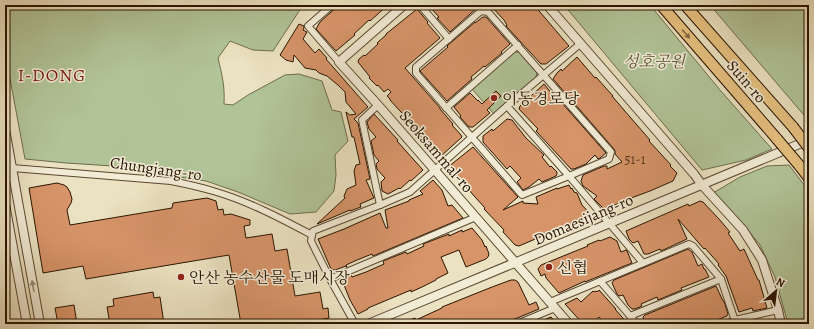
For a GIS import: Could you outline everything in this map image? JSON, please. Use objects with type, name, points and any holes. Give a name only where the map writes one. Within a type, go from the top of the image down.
[{"type":"highway","name":"Suin-ro","points":[[661,5],[809,178]]},
{"type":"highway","name":"Suin-ro","points":[[685,5],[793,127],[809,148]]},
{"type":"street","points":[[332,5],[308,26],[339,62],[404,5]]},
{"type":"street","points":[[420,5],[449,39]]},
{"type":"street","points":[[547,5],[702,185],[743,230],[762,260],[781,324]]},
{"type":"street","points":[[481,11],[488,12],[611,152],[609,159],[522,195],[416,72],[416,67],[449,39],[481,11]]},
{"type":"street","points":[[355,324],[330,279],[312,241],[313,231],[410,192],[580,44]]},
{"type":"street","points":[[446,108],[518,45]]},
{"type":"street","name":"Seoksammal-ro","points":[[339,62],[570,324]]},
{"type":"street","points":[[378,105],[362,120],[380,205]]},
{"type":"street","points":[[507,106],[643,263]]},
{"type":"street","points":[[5,129],[40,324]]},
{"type":"street","name":"Domaesijang-ro","points":[[368,324],[809,140]]},
{"type":"street","name":"Chungjang-ro","points":[[12,168],[171,181],[194,186],[215,191],[250,205],[312,235]]},
{"type":"street","points":[[5,204],[27,324]]},
{"type":"street","points":[[330,279],[476,217]]},
{"type":"street","points":[[517,324],[600,281],[689,244],[693,246],[721,279],[735,322]]},
{"type":"street","points":[[630,316],[721,279]]},
{"type":"street","points":[[600,281],[636,324]]},
{"type":"street","points":[[726,324],[778,310]]},
{"type":"green space","points":[[5,5],[303,5],[273,51],[253,50],[230,41],[218,58],[224,86],[224,104],[233,105],[285,75],[299,74],[322,81],[332,110],[341,112],[348,141],[335,155],[336,175],[334,191],[316,212],[290,214],[238,192],[206,181],[179,177],[144,168],[25,159],[5,52]]},
{"type":"green space","name":"성호공원","points":[[564,5],[650,5],[720,90],[772,149],[746,160],[702,170]]},
{"type":"green space","points":[[710,5],[809,5],[809,121]]},
{"type":"green space","points":[[514,52],[519,52],[537,72],[536,77],[494,114],[472,89]]},
{"type":"green space","points":[[789,165],[805,186],[809,194],[809,324],[788,324],[775,277],[760,245],[736,216],[713,193],[740,177],[767,166]]},
{"type":"building","points":[[339,5],[388,5],[370,21],[369,20],[354,34],[355,35],[336,51],[316,29],[320,22]]},
{"type":"building","points":[[428,5],[480,5],[450,32],[437,18],[439,17]]},
{"type":"building","points":[[490,5],[534,5],[569,46],[546,64],[541,64],[506,26],[507,25],[504,20]]},
{"type":"building","points":[[417,9],[440,38],[405,68],[440,108],[462,137],[440,157],[390,100],[387,96],[391,92],[388,89],[384,92],[378,85],[377,86],[369,78],[370,77],[358,62],[359,59],[364,55],[365,56],[378,44],[377,43],[386,34]]},
{"type":"building","points":[[483,17],[486,17],[510,44],[501,52],[502,53],[471,77],[472,79],[447,101],[420,71],[475,22]]},
{"type":"building","points":[[299,24],[304,26],[303,30],[307,32],[303,39],[315,53],[319,49],[368,107],[354,119],[358,123],[370,179],[366,180],[374,198],[360,204],[361,207],[317,224],[345,198],[344,196],[347,189],[356,185],[354,171],[356,165],[360,164],[354,137],[352,137],[346,112],[350,115],[356,114],[346,102],[345,92],[327,76],[316,70],[305,68],[294,55],[293,62],[286,60],[280,55]]},
{"type":"building","points":[[577,57],[613,96],[650,140],[649,141],[671,165],[670,166],[677,173],[673,181],[623,201],[605,210],[594,199],[597,196],[583,186],[581,181],[583,175],[604,166],[607,166],[607,169],[622,162],[615,154],[614,149],[553,79],[561,69],[562,71]]},
{"type":"building","points":[[544,84],[606,153],[600,158],[598,159],[595,155],[586,164],[571,169],[536,131],[538,129],[519,109],[520,106]]},
{"type":"building","points":[[496,91],[501,96],[487,110],[490,113],[473,127],[469,127],[454,107],[470,93],[482,104]]},
{"type":"building","points":[[374,114],[423,170],[400,189],[399,188],[388,194],[382,191],[381,182],[385,178],[377,169],[376,164],[379,161],[374,155],[371,141],[376,137],[369,129],[367,122]]},
{"type":"building","points":[[507,119],[512,120],[526,138],[544,155],[542,157],[550,167],[551,166],[557,172],[556,176],[542,182],[539,179],[523,190],[517,182],[521,178],[510,166],[507,169],[483,142],[483,136],[492,129],[493,131]]},
{"type":"building","points":[[473,147],[518,197],[503,210],[523,201],[523,203],[538,204],[536,197],[557,188],[569,185],[574,192],[577,193],[582,205],[592,216],[519,246],[515,245],[503,232],[504,230],[448,167]]},
{"type":"building","points":[[433,180],[442,190],[448,206],[452,205],[463,218],[373,256],[372,254],[357,260],[346,265],[347,267],[346,266],[335,270],[331,269],[318,239],[380,213],[386,228],[388,228],[385,210],[423,194],[420,191]]},
{"type":"building","points":[[57,183],[67,187],[70,192],[72,199],[67,210],[70,225],[172,208],[173,203],[207,198],[216,201],[218,210],[223,209],[224,215],[231,214],[250,220],[250,225],[244,226],[246,238],[272,234],[275,251],[287,249],[295,296],[320,292],[323,309],[328,308],[329,318],[297,324],[241,324],[229,255],[86,279],[83,266],[43,273],[29,188]]},
{"type":"building","points":[[700,201],[703,202],[730,232],[728,233],[740,251],[744,249],[759,280],[767,308],[753,311],[752,308],[739,312],[726,276],[718,265],[719,264],[678,219],[687,239],[661,251],[660,249],[644,254],[638,241],[633,243],[629,239],[626,231],[688,204],[689,206]]},
{"type":"building","points":[[472,228],[482,240],[485,247],[486,246],[489,254],[486,259],[466,267],[459,250],[441,257],[448,273],[422,287],[368,308],[358,314],[350,300],[342,279],[351,275],[352,277],[366,272],[384,264],[383,261],[406,252],[407,254],[424,246],[423,244],[449,234],[449,236],[462,230],[462,232]]},
{"type":"building","points":[[610,237],[617,241],[621,252],[627,251],[632,263],[585,281],[559,293],[546,278],[545,274],[541,276],[538,269],[541,265],[599,240],[600,241]]},
{"type":"building","points":[[688,249],[692,252],[698,266],[702,264],[709,277],[681,288],[682,290],[658,300],[657,297],[641,304],[642,306],[635,309],[632,309],[628,305],[623,295],[619,296],[617,294],[612,283],[614,280]]},
{"type":"building","points":[[511,280],[518,282],[529,305],[536,302],[539,309],[503,324],[400,324],[415,318],[416,320],[442,307]]},
{"type":"building","points":[[716,286],[724,301],[728,314],[727,316],[707,324],[663,324],[662,321],[656,324],[646,324],[643,317],[645,315]]},
{"type":"building","points":[[599,290],[628,324],[605,324],[599,317],[591,324],[583,324],[565,304],[577,298],[581,302],[593,291],[597,292]]},
{"type":"building","points":[[153,292],[154,298],[160,297],[164,324],[110,324],[107,307],[114,306],[113,299]]},
{"type":"building","points":[[74,305],[77,324],[58,324],[55,308]]},
{"type":"building","points":[[551,317],[557,324],[534,324]]},
{"type":"place","name":"이동경로당","points":[[494,98]]},
{"type":"place","name":"신협","points":[[549,267]]},
{"type":"place","name":"안산 농수산물 도매시장","points":[[181,277]]},
{"type":"district","name":"I-DONG","points":[[52,75]]}]
